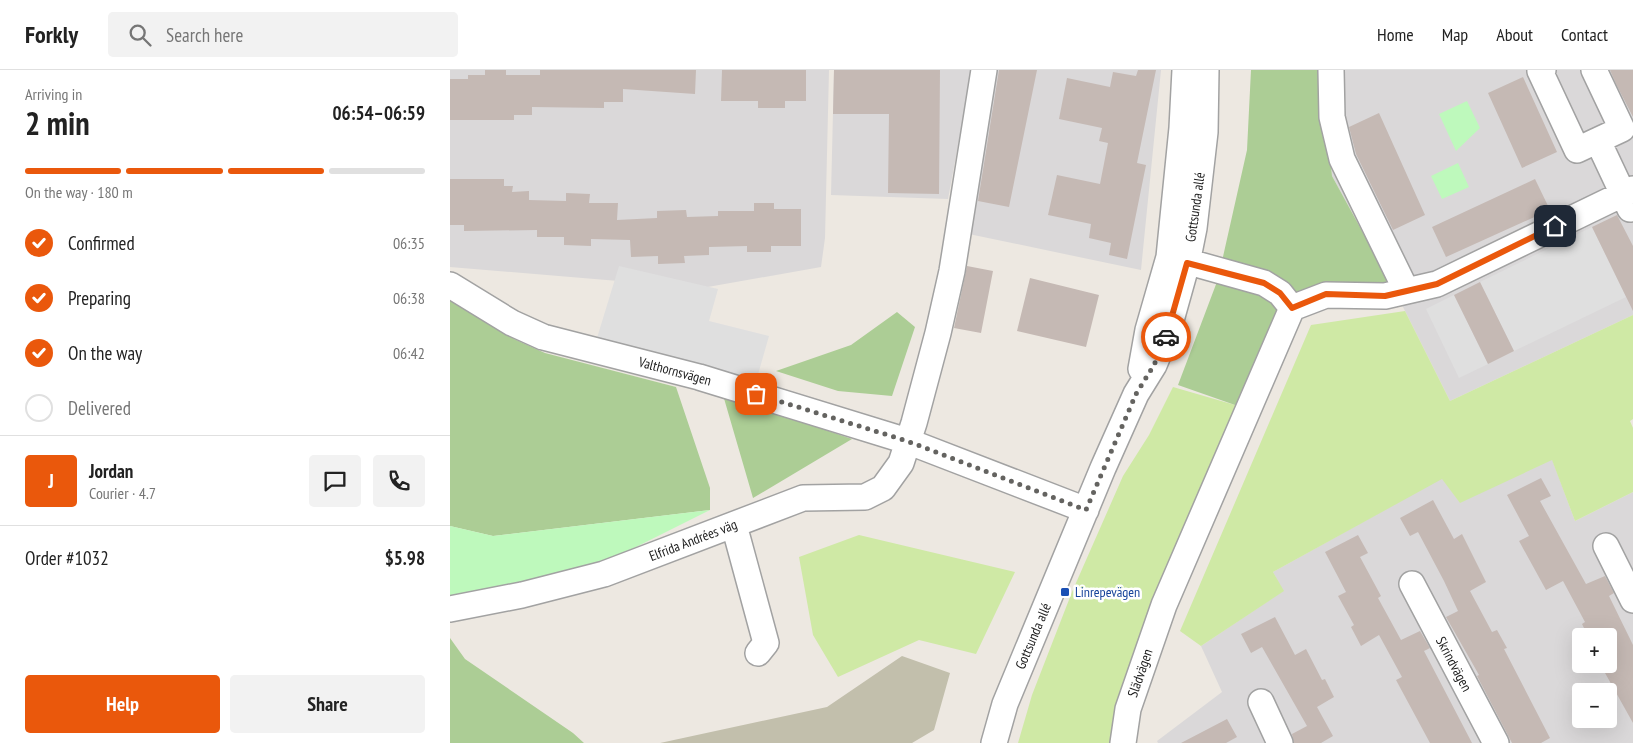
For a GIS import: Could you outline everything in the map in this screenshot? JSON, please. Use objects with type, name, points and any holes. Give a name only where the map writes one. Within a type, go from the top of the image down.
[{"type":"street","points":[[907,441],[924,386],[952,270],[984,70]]},
{"type":"street","name":"Gottsunda allé","points":[[994,743],[1005,704],[1086,510],[1136,394],[1154,365],[1168,331],[1178,260],[1185,70]]},
{"type":"street","name":"Gottsunda allé","points":[[1178,260],[1194,228],[1205,132],[1206,70]]},
{"type":"street","points":[[1331,70],[1332,117],[1342,159],[1406,290]]},
{"type":"street","points":[[1543,70],[1540,71],[1577,150],[1622,129],[1594,70]]},
{"type":"street","points":[[1178,260],[1264,283],[1280,293],[1292,308],[1326,294],[1385,296],[1406,290],[1440,292],[1576,226],[1628,197],[1598,141]]},
{"type":"street","name":"Valthornsvägen","points":[[450,285],[512,323],[543,337],[699,377],[907,441],[1086,510]]},
{"type":"street","name":"Slädvägen","points":[[1124,743],[1128,709],[1164,605],[1292,308]]},
{"type":"street","name":"Elfrida Andrées väg","points":[[450,609],[522,595],[604,574],[803,498],[865,498],[883,488],[901,463],[907,441]]},
{"type":"street","points":[[734,525],[766,643],[758,653]]},
{"type":"street","points":[[1606,546],[1633,600]]},
{"type":"street","name":"Skrindvägen","points":[[1412,584],[1496,743]]},
{"type":"street","points":[[1261,702],[1280,743]]},
{"type":"shaded area","points":[[450,70],[829,70],[825,238],[821,267],[702,288],[450,267]]},
{"type":"shaded area","points":[[834,70],[972,70],[948,199],[831,195]]},
{"type":"shaded area","points":[[989,70],[1161,70],[1141,270],[964,233]]},
{"type":"shaded area","points":[[1321,70],[1633,70],[1633,315],[1450,401],[1396,293],[1332,176]]},
{"type":"shaded area","points":[[1592,227],[1626,297],[1514,351],[1480,282]]},
{"type":"shaded area","points":[[619,266],[718,289],[709,321],[769,336],[755,385],[597,338]]},
{"type":"shaded area","points":[[1454,295],[1488,364],[1459,378],[1426,309]]},
{"type":"shaded area","points":[[1552,459],[1575,521],[1633,492],[1633,743],[1158,743],[1157,741],[1222,692],[1201,646],[1283,591],[1273,572],[1442,478],[1460,502]]},
{"type":"shaded area","points":[[902,656],[950,673],[934,730],[912,743],[660,743],[827,707]]},
{"type":"green space","points":[[1251,70],[1321,70],[1332,176],[1396,293],[1292,308],[1251,403],[1235,405],[1178,385],[1218,279],[1247,150]]},
{"type":"green space","points":[[1467,101],[1480,128],[1456,151],[1439,114]]},
{"type":"green space","points":[[1458,163],[1469,187],[1442,199],[1431,176]]},
{"type":"green space","points":[[450,300],[514,339],[545,353],[676,387],[710,488],[710,510],[493,536],[450,526]]},
{"type":"green space","points":[[1405,311],[1450,401],[1633,315],[1633,419],[1630,421],[1633,428],[1633,492],[1575,521],[1552,460],[1460,503],[1442,479],[1273,572],[1284,591],[1201,646],[1180,631],[1311,325]]},
{"type":"green space","points":[[897,312],[915,327],[892,396],[838,391],[776,371],[851,345]]},
{"type":"green space","points":[[1173,387],[1235,405],[1251,403],[1123,743],[1018,743],[1032,695],[1072,592],[1123,476],[1149,435]]},
{"type":"green space","points":[[723,395],[852,439],[753,498]]},
{"type":"green space","points":[[710,510],[606,562],[522,583],[450,597],[450,526],[493,536]]},
{"type":"green space","points":[[859,535],[1015,572],[976,654],[919,640],[838,677],[813,635],[799,557]]},
{"type":"green space","points":[[450,638],[465,659],[573,733],[584,743],[450,743]]},
{"type":"building","points":[[485,70],[506,70],[506,75],[540,75],[540,70],[696,70],[695,94],[623,89],[623,102],[604,102],[604,108],[532,107],[532,115],[514,115],[514,120],[450,120],[450,79],[468,79],[468,75],[485,75]]},
{"type":"building","points":[[722,70],[806,70],[806,101],[785,101],[785,108],[758,108],[758,101],[721,101]]},
{"type":"building","points":[[834,70],[940,70],[939,194],[888,193],[889,114],[833,114]]},
{"type":"building","points":[[999,70],[1037,70],[1009,207],[978,201]]},
{"type":"building","points":[[1138,70],[1156,70],[1137,163],[1146,165],[1127,259],[1109,255],[1111,243],[1089,238],[1091,224],[1048,215],[1057,175],[1100,184],[1108,143],[1099,141],[1102,128],[1059,119],[1067,78],[1110,87],[1113,72],[1136,76]]},
{"type":"building","points":[[1610,70],[1633,70],[1633,117],[1616,84]]},
{"type":"building","points":[[1523,77],[1557,152],[1522,168],[1488,93]]},
{"type":"building","points":[[1379,113],[1425,215],[1393,230],[1356,154],[1349,127]]},
{"type":"building","points":[[450,179],[504,179],[504,186],[513,186],[512,192],[529,191],[529,200],[566,201],[566,193],[590,194],[589,203],[618,203],[617,220],[657,218],[657,211],[686,210],[687,217],[718,216],[718,211],[754,211],[754,203],[774,203],[774,209],[801,209],[801,246],[771,246],[771,252],[747,252],[747,246],[709,247],[709,255],[684,256],[685,263],[658,264],[658,256],[631,257],[630,240],[591,239],[591,246],[564,245],[564,237],[537,237],[537,230],[464,231],[464,225],[450,225]]},
{"type":"building","points":[[1535,179],[1550,210],[1446,257],[1432,227]]},
{"type":"building","points":[[1617,215],[1633,246],[1633,311],[1592,227]]},
{"type":"building","points":[[967,266],[993,271],[981,333],[954,328]]},
{"type":"building","points":[[1030,278],[1099,295],[1086,347],[1017,331]]},
{"type":"building","points":[[1480,282],[1514,351],[1488,364],[1454,295]]},
{"type":"building","points":[[1541,478],[1551,496],[1540,501],[1586,584],[1605,576],[1614,593],[1609,596],[1633,645],[1633,723],[1617,694],[1617,683],[1611,683],[1605,673],[1617,673],[1617,628],[1584,628],[1582,624],[1585,622],[1563,581],[1546,590],[1519,541],[1529,536],[1507,495]]},
{"type":"building","points":[[1433,500],[1454,539],[1462,534],[1486,582],[1470,591],[1492,632],[1497,630],[1507,648],[1504,649],[1550,738],[1541,743],[1512,743],[1477,676],[1479,675],[1446,617],[1458,611],[1444,581],[1418,532],[1410,536],[1400,518]]},
{"type":"building","points":[[1358,535],[1368,553],[1360,557],[1381,596],[1378,598],[1401,640],[1420,631],[1430,648],[1424,651],[1472,743],[1430,743],[1396,680],[1402,677],[1379,635],[1361,646],[1351,627],[1354,625],[1338,596],[1346,592],[1325,552]]},
{"type":"building","points":[[1275,617],[1295,655],[1306,649],[1322,680],[1325,679],[1334,697],[1317,707],[1333,736],[1321,743],[1294,743],[1292,734],[1307,726],[1262,647],[1251,653],[1241,634]]},
{"type":"building","points":[[1227,719],[1237,737],[1226,743],[1181,743]]},
{"type":"way so far","points":[[756,394],[907,441],[1086,510],[1136,394],[1154,365],[1166,337]]},
{"type":"place","name":"Linrepevägen","points":[[1065,592]]},
{"type":"route","points":[[1166,337],[1187,263],[1264,283],[1280,293],[1292,308],[1326,294],[1385,296],[1437,284],[1555,226]]}]
